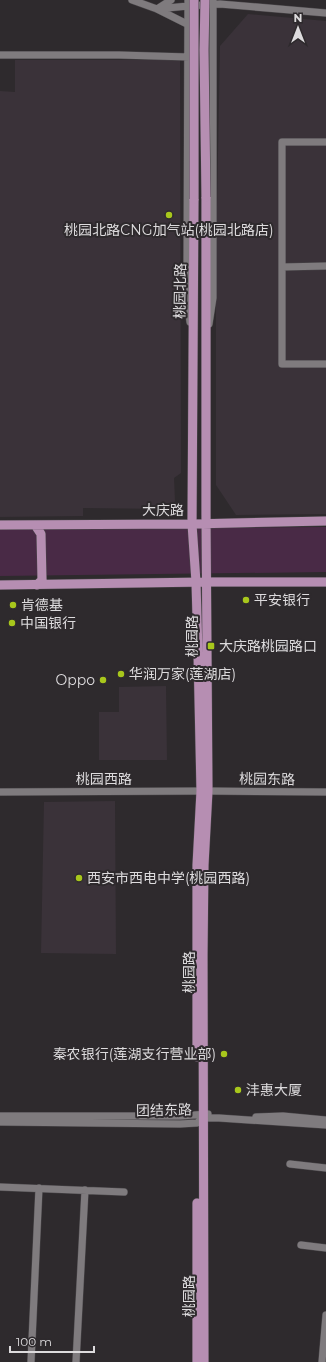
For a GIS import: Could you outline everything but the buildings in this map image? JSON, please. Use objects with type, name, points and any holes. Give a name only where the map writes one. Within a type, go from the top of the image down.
[{"type":"main road","name":"桃园北路","points":[[190,2],[194,199],[192,524],[196,582]]},
{"type":"main road","name":"桃园北路","points":[[206,582],[206,197],[204,50],[210,2]]},
{"type":"main road","name":"大庆路","points":[[0,525],[192,524],[326,521]]},
{"type":"main road","points":[[35,525],[41,534],[42,580],[37,585]]},
{"type":"main road","points":[[49,525],[45,529],[44,541],[45,580],[49,585]]},
{"type":"main road","name":"桃园路","points":[[196,582],[205,791]]},
{"type":"main road","name":"桃园路","points":[[197,1362],[205,791],[206,582]]},
{"type":"main road","points":[[0,585],[326,582]]},
{"type":"main road","name":"桃园路","points":[[200,1118],[204,1362]]},
{"type":"street","points":[[132,0],[189,25]]},
{"type":"street","points":[[157,10],[171,0]]},
{"type":"street","points":[[157,10],[190,2],[210,2],[326,13]]},
{"type":"street","points":[[190,2],[187,299],[193,345]]},
{"type":"street","points":[[205,354],[213,298],[210,2]]},
{"type":"street","points":[[0,55],[119,55],[189,57]]},
{"type":"street","points":[[326,142],[282,142],[282,364],[326,364]]},
{"type":"street","points":[[282,267],[326,266]]},
{"type":"street","name":"桃园西路","points":[[0,792],[205,791]]},
{"type":"street","name":"桃园东路","points":[[205,791],[326,792]]},
{"type":"street","points":[[0,1116],[200,1118],[219,1114],[258,1117],[283,1116],[326,1120]]},
{"type":"street","name":"团结东路","points":[[0,1122],[200,1118],[326,1125]]},
{"type":"street","points":[[290,1164],[326,1168]]},
{"type":"street","points":[[0,1187],[124,1192]]},
{"type":"street","points":[[31,1362],[39,1188]]},
{"type":"street","points":[[76,1362],[85,1190]]},
{"type":"street","points":[[301,1245],[326,1248]]},
{"type":"street","points":[[322,1362],[326,1315]]},
{"type":"shaded area","points":[[248,14],[326,21],[326,514],[236,515],[216,485],[216,260],[220,46]]},
{"type":"shaded area","points":[[15,60],[180,60],[181,473],[174,478],[175,501],[167,509],[83,508],[83,516],[0,517],[0,91],[15,92]]},
{"type":"shaded area","points":[[326,527],[326,572],[0,576],[0,529]]},
{"type":"shaded area","points":[[166,686],[167,760],[99,760],[99,712],[119,712],[119,687]]},
{"type":"shaded area","name":"西安市西电中学(桃园西路)","points":[[115,801],[116,954],[41,953],[44,802]]},
{"type":"place","name":"桃园北路CNG加气站(桃园北路店)","points":[[169,215]]},
{"type":"place","name":"平安银行","points":[[246,600]]},
{"type":"place","name":"肯德基","points":[[13,605]]},
{"type":"place","name":"中国银行","points":[[12,623]]},
{"type":"place","name":"大庆路桃园路口","points":[[211,646]]},
{"type":"place","name":"华润万家(莲湖店)","points":[[121,674]]},
{"type":"place","name":"Oppo","points":[[103,680]]},
{"type":"place","name":"西安市西电中学(桃园西路)","points":[[79,878]]},
{"type":"place","name":"秦农银行(莲湖支行营业部)","points":[[224,1054]]},
{"type":"place","name":"沣惠大厦","points":[[238,1090]]}]
